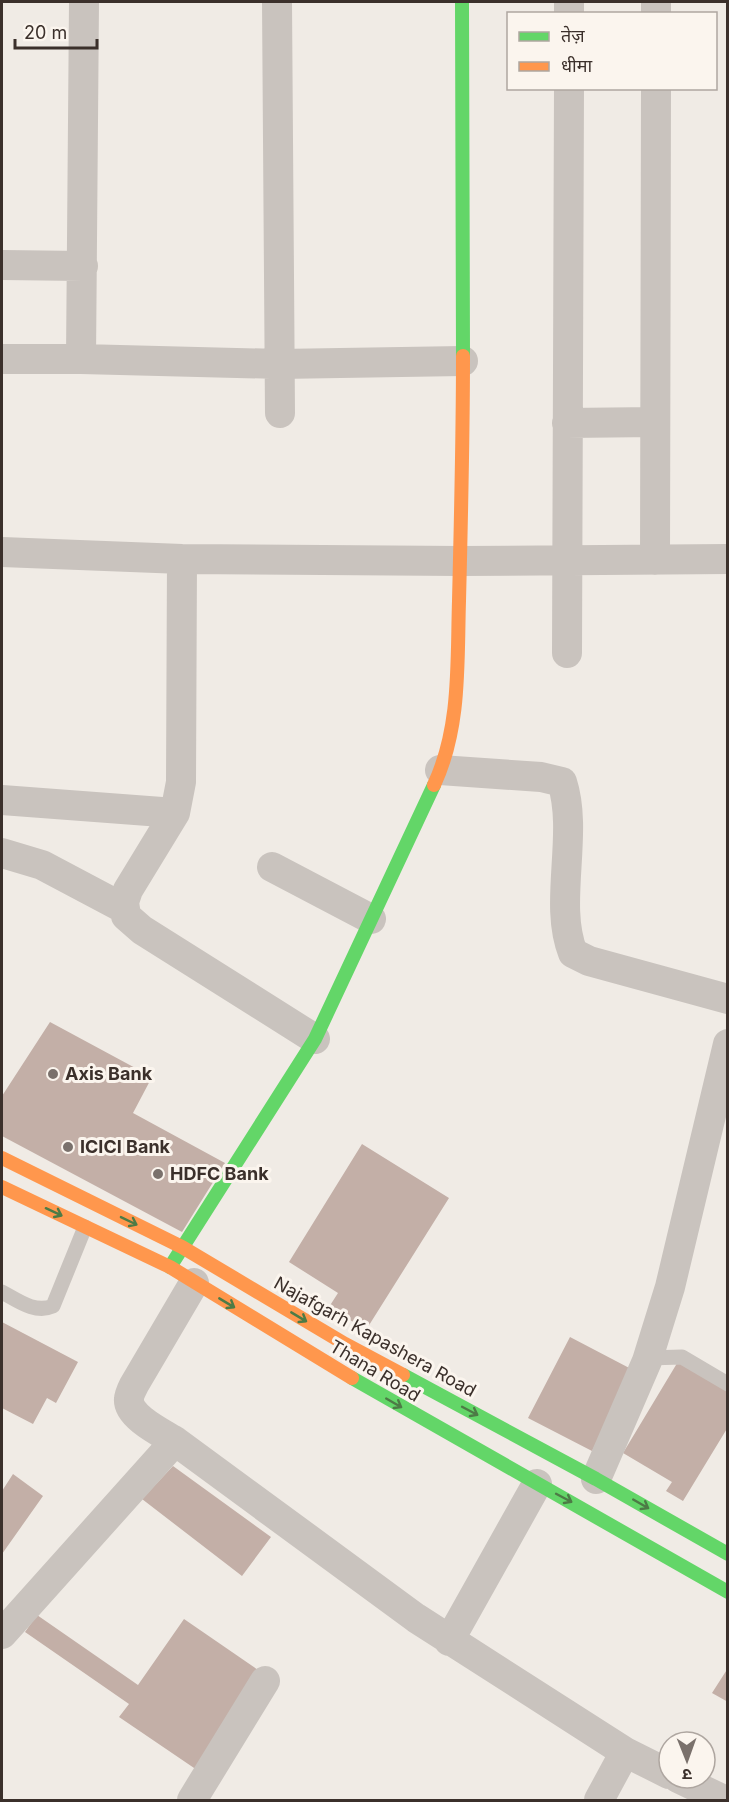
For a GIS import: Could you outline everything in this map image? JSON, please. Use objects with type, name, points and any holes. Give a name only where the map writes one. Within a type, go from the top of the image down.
[{"type":"main road","points":[[182,1275],[182,1247],[315,1039],[440,770],[452,736],[460,561],[463,361],[462,2]]},
{"type":"main road","name":"Najafgarh Kapashera Road","points":[[2,1158],[182,1247],[345,1344],[596,1479],[728,1554]]},
{"type":"main road","name":"Thana Road","points":[[2,1187],[182,1275],[390,1401],[618,1528],[728,1593]]},
{"type":"street","points":[[81,359],[84,2]]},
{"type":"street","points":[[277,2],[280,413]]},
{"type":"street","points":[[567,652],[569,90]]},
{"type":"street","points":[[655,560],[656,90]]},
{"type":"street","points":[[2,265],[83,266]]},
{"type":"street","points":[[2,359],[279,364],[463,361]]},
{"type":"street","points":[[567,423],[655,422]]},
{"type":"street","points":[[2,552],[182,559],[460,561],[728,559]]},
{"type":"street","points":[[182,559],[181,782],[175,813],[128,890],[126,916],[142,930],[315,1039]]},
{"type":"street","points":[[440,770],[541,777],[562,782],[567,809],[566,927],[573,953],[589,961],[728,999]]},
{"type":"street","points":[[2,800],[175,813]]},
{"type":"street","points":[[2,853],[42,865],[125,909]]},
{"type":"street","points":[[272,867],[371,919]]},
{"type":"street","points":[[596,1479],[648,1358],[670,1287],[728,1044]]},
{"type":"street","points":[[182,1275],[128,1400],[131,1411],[449,1641],[625,1752],[657,1768]]},
{"type":"street","points":[[2,1634],[175,1441]]},
{"type":"street","points":[[449,1641],[537,1484]]},
{"type":"street","points":[[192,1800],[265,1681]]},
{"type":"street","points":[[599,1800],[625,1752]]},
{"type":"street","points":[[703,1790],[724,1800]]},
{"type":"lane","points":[[2,1293],[35,1309],[46,1310],[53,1306],[86,1227]]},
{"type":"lane","points":[[648,1358],[682,1357],[728,1384]]},
{"type":"building","points":[[50,1022],[152,1077],[133,1113],[225,1163],[182,1232],[2,1136],[2,1096]]},
{"type":"building","points":[[362,1144],[449,1198],[366,1330],[329,1307],[338,1293],[289,1262]]},
{"type":"building","points":[[2,1322],[78,1362],[56,1403],[47,1398],[33,1424],[2,1408]]},
{"type":"building","points":[[570,1337],[635,1371],[592,1451],[528,1418]]},
{"type":"building","points":[[679,1360],[728,1389],[728,1427],[683,1501],[666,1491],[672,1482],[623,1453]]},
{"type":"building","points":[[173,1466],[271,1537],[242,1576],[142,1499]]},
{"type":"building","points":[[13,1474],[43,1496],[2,1554],[2,1491]]},
{"type":"building","points":[[37,1615],[138,1685],[184,1619],[264,1674],[197,1770],[119,1717],[129,1704],[25,1632]]},
{"type":"building","points":[[728,1668],[728,1702],[712,1693]]},
{"type":"traffic: fast","points":[[462,2],[463,356]]},
{"type":"traffic: fast","points":[[170,1267],[315,1039],[434,785]]},
{"type":"traffic: fast","points":[[403,1375],[596,1479],[728,1554]]},
{"type":"traffic: fast","points":[[352,1378],[728,1592]]},
{"type":"traffic: slow","points":[[434,785],[449,740],[456,694],[463,356]]},
{"type":"traffic: slow","points":[[2,1158],[182,1247],[345,1344],[403,1375]]},
{"type":"traffic: slow","points":[[2,1187],[170,1267],[352,1378]]},
{"type":"place","name":"Axis Bank","points":[[53,1074]]},
{"type":"place","name":"ICICI Bank","points":[[68,1147]]},
{"type":"place","name":"HDFC Bank","points":[[158,1174]]}]
